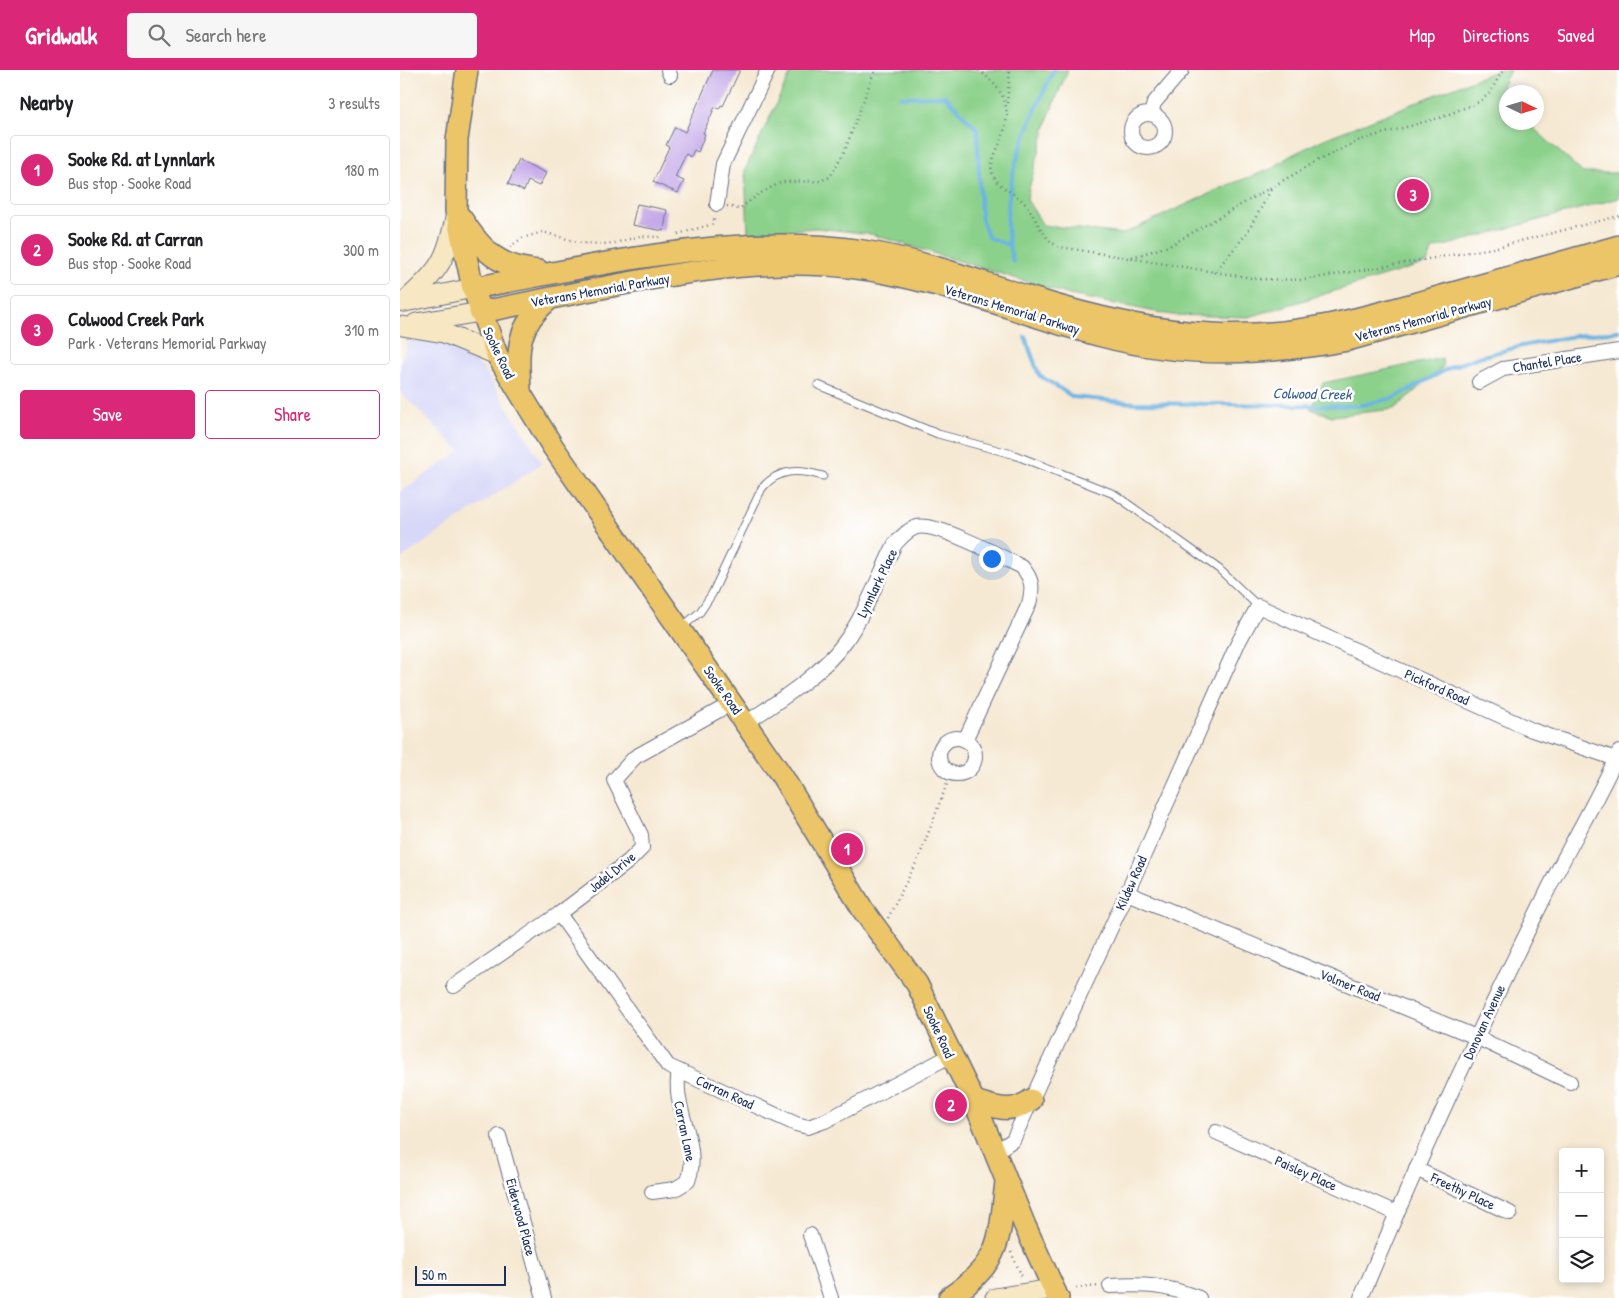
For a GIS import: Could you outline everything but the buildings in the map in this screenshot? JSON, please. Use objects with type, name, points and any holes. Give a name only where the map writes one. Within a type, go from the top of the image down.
[{"type":"main road","name":"Sooke Road","points":[[467,70],[457,140],[456,211],[472,288],[497,355],[558,454],[782,776],[863,910],[917,984],[950,1056],[974,1101],[1055,1293]]},
{"type":"main road","points":[[456,211],[481,247],[497,260],[525,270],[567,272]]},
{"type":"main road","points":[[402,303],[428,281],[443,261],[450,241],[456,211]]},
{"type":"main road","name":"Veterans Memorial Parkway","points":[[402,303],[472,288],[708,248],[777,244],[824,246],[864,251],[934,266],[1106,319],[1154,329],[1280,342],[1619,246]]},
{"type":"main road","name":"Veterans Memorial Parkway","points":[[401,326],[651,280],[738,268],[777,265],[832,266],[881,272],[916,279],[1104,337],[1150,346],[1202,352],[1280,342],[1348,340],[1619,264]]},
{"type":"main road","points":[[520,392],[518,350],[522,331],[534,312],[548,300]]},
{"type":"main road","points":[[401,326],[444,333],[497,355]]},
{"type":"main road","points":[[974,1101],[1009,1109],[1016,1108],[1031,1100]]},
{"type":"main road","points":[[950,1298],[977,1276],[990,1261],[997,1247],[1006,1179]]},
{"type":"main road","points":[[995,1298],[1055,1293]]},
{"type":"street","points":[[717,204],[723,164],[768,70]]},
{"type":"street","points":[[1151,114],[1154,103],[1182,70]]},
{"type":"street","name":"Chantel Place","points":[[1479,382],[1503,369],[1619,350]]},
{"type":"street","name":"Lynnlark Place","points":[[746,723],[825,664],[844,644],[857,623],[895,544],[917,527],[935,528],[1022,567],[1031,578],[1033,589],[1029,604],[965,740]]},
{"type":"street","name":"Pickford Road","points":[[1258,606],[1532,730],[1618,757]]},
{"type":"street","name":"Kildew Road","points":[[995,1152],[1013,1140],[1127,893],[1237,646],[1258,606]]},
{"type":"street","name":"Jadel Drive","points":[[454,986],[560,914],[629,861],[642,848],[641,835],[614,780],[635,757],[732,703]]},
{"type":"street","points":[[956,738],[965,740],[974,751],[975,759],[966,772],[951,773],[944,768],[940,761],[939,753],[942,745],[956,738]]},
{"type":"street","name":"Donovan Avenue","points":[[1361,1298],[1396,1213],[1476,1037],[1544,897],[1618,757]]},
{"type":"street","name":"Volmer Road","points":[[1127,893],[1476,1037],[1570,1082]]},
{"type":"street","name":"Carran Road","points":[[560,914],[668,1066],[796,1124],[808,1127],[825,1121],[950,1056]]},
{"type":"street","name":"Carran Lane","points":[[652,1192],[675,1189],[688,1182],[693,1168],[693,1155],[677,1091],[679,1071]]},
{"type":"street","name":"Paisley Place","points":[[1216,1132],[1396,1213]]},
{"type":"street","name":"Eiderwood Place","points":[[499,1136],[544,1298]]},
{"type":"street","name":"Freethy Place","points":[[1416,1169],[1510,1213]]},
{"type":"street","points":[[810,1235],[831,1298]]},
{"type":"street","points":[[1110,1286],[1151,1284],[1178,1290],[1199,1298]]},
{"type":"lane","points":[[818,385],[938,434],[1012,454],[1114,494],[1219,569],[1258,606]]},
{"type":"lane","points":[[680,629],[700,612],[712,594],[762,488],[769,480],[789,471],[823,476]]},
{"type":"path","points":[[674,236],[713,224],[717,204],[740,209],[759,194],[782,182],[820,181],[830,177],[845,150],[875,70]]},
{"type":"path","points":[[979,70],[999,89],[1007,105]]},
{"type":"path","points":[[1010,70],[1004,134],[991,170],[996,181],[1023,200],[1054,245],[1258,280],[1304,280],[1493,248],[1619,216]]},
{"type":"path","points":[[1130,258],[1168,246],[1317,161],[1360,140],[1442,117],[1479,102],[1490,94],[1503,70]]},
{"type":"path","points":[[1214,273],[1247,233],[1272,188]]},
{"type":"path","points":[[512,243],[531,234],[542,232],[581,243],[603,244],[615,243],[640,236],[666,236]]},
{"type":"path","points":[[880,933],[920,855],[951,773]]},
{"type":"path","points":[[1011,1250],[1023,1280]]},
{"type":"path","points":[[1076,1288],[1110,1286]]},
{"type":"shaded area","points":[[429,341],[457,349],[483,368],[542,463],[400,559],[400,492],[460,451],[400,392],[400,365],[408,342]]},
{"type":"green space","points":[[792,70],[1068,70],[1049,115],[1027,200],[1043,225],[1123,234],[1228,185],[1271,169],[1290,156],[1324,139],[1498,70],[1510,70],[1503,85],[1499,85],[1499,130],[1536,130],[1583,173],[1619,173],[1619,198],[1433,249],[1427,263],[1249,317],[1171,315],[1070,295],[871,234],[816,228],[748,233],[745,170]]},
{"type":"green space","points":[[1442,358],[1443,367],[1394,409],[1332,416],[1311,409],[1323,383]]},
{"type":"waterway","name":"Colwood Creek","points":[[1013,262],[1008,237],[1007,213],[1010,188],[1024,139],[1054,70]]},
{"type":"waterway","points":[[900,97],[945,96],[977,129],[981,217],[988,237],[1008,245]]},
{"type":"waterway","name":"Colwood Creek","points":[[1025,337],[1039,375],[1073,397],[1134,403],[1357,406],[1394,398],[1451,367],[1479,357],[1574,336],[1619,331]]},
{"type":"place","name":"Colwood Creek Park","points":[[1413,195]]},
{"type":"place","name":"Sooke Rd. at Lynnlark","points":[[847,849]]},
{"type":"place","name":"Sooke Rd. at Carran","points":[[951,1105]]}]
